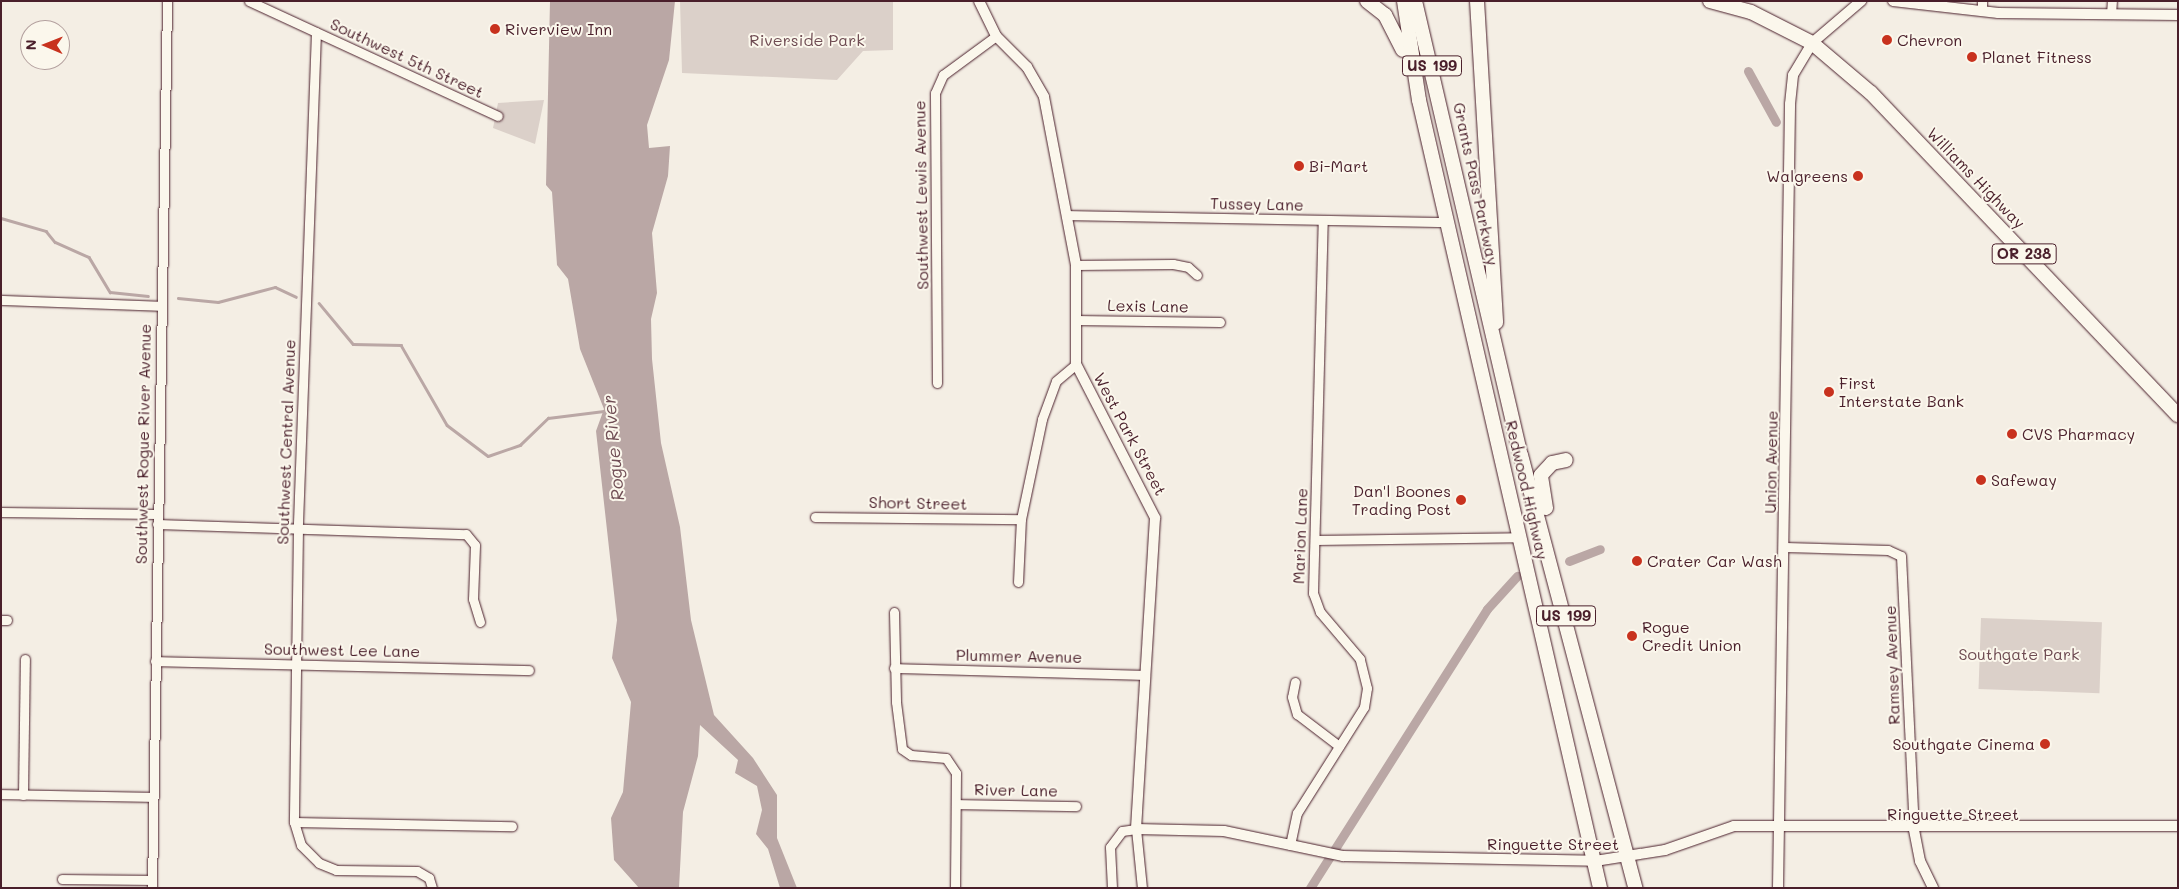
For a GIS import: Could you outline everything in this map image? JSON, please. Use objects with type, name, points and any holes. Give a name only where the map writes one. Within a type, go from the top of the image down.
[{"type":"main road","points":[[1367,1],[1385,15],[1398,35],[1419,100]]},
{"type":"main road","name":"US 199","points":[[1404,1],[1419,100]]},
{"type":"main road","name":"Grants Pass Parkway","points":[[1415,1],[1502,375]]},
{"type":"main road","points":[[1477,1],[1502,375]]},
{"type":"main road","name":"Williams Highway","points":[[1710,1],[1750,12],[1812,43],[1870,93],[2178,415]]},
{"type":"main road","name":"Williams Highway","points":[[1737,1],[1750,12]]},
{"type":"main road","name":"Redwood Highway","points":[[1419,100],[1600,888]]},
{"type":"main road","name":"Redwood Highway","points":[[1502,375],[1570,631],[1635,888]]},
{"type":"main road","points":[[1566,460],[1552,463],[1541,474],[1540,487],[1565,582],[1570,631]]},
{"type":"street","name":"Southwest Rogue River Avenue","points":[[152,884],[167,1]]},
{"type":"street","name":"Southwest 5th Street","points":[[249,1],[498,116]]},
{"type":"street","name":"West Park Street","points":[[979,1],[996,36],[1027,67],[1044,97],[1076,265],[1076,364],[1155,518],[1156,546],[1142,675],[1136,829]]},
{"type":"street","name":"Union Avenue","points":[[1778,888],[1785,547],[1790,104],[1793,75],[1812,43],[1861,1]]},
{"type":"street","points":[[1894,1],[2111,14],[2178,15]]},
{"type":"street","points":[[2111,14],[2112,1]]},
{"type":"street","name":"Southwest Central Avenue","points":[[316,32],[294,664],[294,822],[305,852],[336,870],[417,871],[429,878],[432,888]]},
{"type":"street","name":"Southwest Lewis Avenue","points":[[937,382],[935,93],[942,75],[996,36]]},
{"type":"street","name":"Tussey Lane","points":[[1068,215],[1446,222]]},
{"type":"street","name":"Marion Lane","points":[[1290,845],[1297,813],[1364,707],[1366,678],[1360,659],[1315,602],[1323,220]]},
{"type":"street","points":[[1076,265],[1172,264],[1188,266],[1197,276]]},
{"type":"street","points":[[1,300],[161,306]]},
{"type":"street","name":"Lexis Lane","points":[[1075,320],[1220,322]]},
{"type":"street","points":[[1018,582],[1022,519],[1050,394],[1056,381],[1076,364]]},
{"type":"street","points":[[1,512],[157,514]]},
{"type":"street","name":"Short Street","points":[[815,517],[1022,519]]},
{"type":"street","points":[[157,524],[471,536],[476,552],[473,599],[480,622]]},
{"type":"street","points":[[1315,540],[1520,537]]},
{"type":"street","name":"Ramsey Avenue","points":[[1785,547],[1888,550],[1901,556],[1914,830],[1920,861],[1933,888]]},
{"type":"street","points":[[894,612],[894,668],[902,749],[911,755],[952,761],[956,773],[955,888]]},
{"type":"street","points":[[22,795],[25,659]]},
{"type":"street","name":"Southwest Lee Lane","points":[[155,661],[529,670]]},
{"type":"street","name":"Plummer Avenue","points":[[894,668],[1142,675]]},
{"type":"street","points":[[1295,682],[1292,697],[1298,714],[1339,746]]},
{"type":"street","points":[[1,794],[153,797]]},
{"type":"street","name":"River Lane","points":[[956,804],[1076,806]]},
{"type":"street","points":[[294,822],[512,826]]},
{"type":"street","name":"Ringuette Street","points":[[1136,829],[1224,831],[1350,857],[1595,861],[1628,858],[1734,826],[1914,830],[2178,826]]},
{"type":"street","points":[[1112,888],[1110,847],[1122,831],[1136,829],[1142,888]]},
{"type":"street","points":[[62,879],[152,884]]},
{"type":"green space","name":"Riverside Park","points":[[680,1],[893,1],[893,50],[863,51],[837,80],[682,73]]},
{"type":"green space","points":[[544,100],[535,144],[493,128],[498,103]]},
{"type":"green space","name":"Southgate Park","points":[[1981,618],[2102,622],[2099,693],[1979,689]]},
{"type":"water","name":"Rogue River","points":[[550,1],[675,1],[669,60],[647,125],[649,148],[670,146],[668,176],[652,233],[657,293],[651,319],[652,359],[661,443],[680,527],[691,620],[714,715],[753,758],[777,795],[777,838],[797,888],[780,888],[768,849],[756,834],[762,810],[757,786],[735,773],[738,760],[700,725],[698,756],[683,812],[679,888],[639,888],[614,860],[611,818],[623,792],[631,702],[612,658],[617,620],[596,431],[604,409],[580,349],[568,279],[557,265],[552,192],[546,185]]},
{"type":"waterway","points":[[1748,71],[1776,122]]},
{"type":"waterway","points":[[1,218],[46,231],[55,242],[89,257],[110,292],[148,296]]},
{"type":"waterway","points":[[178,298],[218,302],[275,287],[296,297]]},
{"type":"waterway","name":"Rogue River","points":[[319,303],[353,344],[401,345],[447,425],[488,456],[520,445],[548,418],[604,411]]},
{"type":"waterway","points":[[1569,561],[1600,549]]},
{"type":"waterway","points":[[1310,888],[1487,609],[1517,576]]},
{"type":"place","name":"Riverview Inn","points":[[495,29]]},
{"type":"place","name":"Chevron","points":[[1887,40]]},
{"type":"place","name":"Planet Fitness","points":[[1972,57]]},
{"type":"place","name":"Bi-Mart","points":[[1299,166]]},
{"type":"place","name":"Walgreens","points":[[1858,176]]},
{"type":"place","name":"First Interstate Bank","points":[[1829,392]]},
{"type":"place","name":"CVS Pharmacy","points":[[2012,434]]},
{"type":"place","name":"Safeway","points":[[1981,480]]},
{"type":"place","name":"Dan'l Boones Trading Post","points":[[1461,500]]},
{"type":"place","name":"Crater Car Wash","points":[[1637,561]]},
{"type":"place","name":"Rogue Credit Union","points":[[1632,636]]},
{"type":"place","name":"Southgate Cinema","points":[[2045,744]]}]
